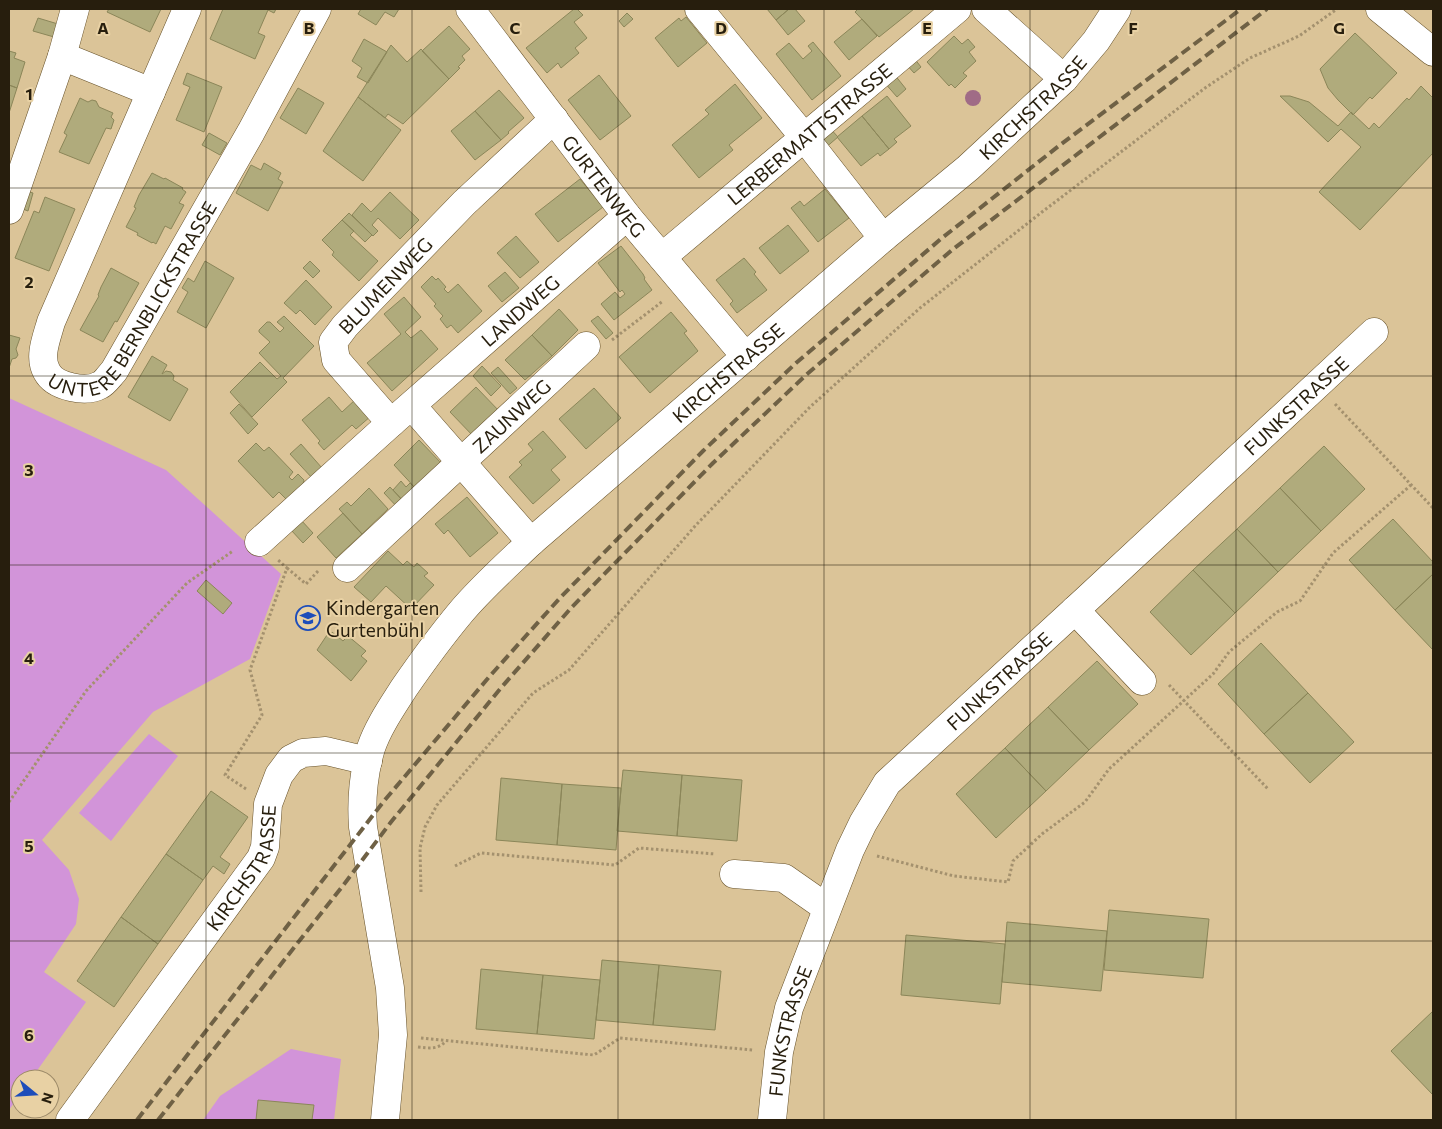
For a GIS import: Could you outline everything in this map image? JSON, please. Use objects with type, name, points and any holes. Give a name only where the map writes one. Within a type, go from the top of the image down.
[{"type":"street","points":[[9,210],[62,56],[75,9]]},
{"type":"street","name":"UNTERE BERNBLICKSTRASSE","points":[[187,9],[51,322],[43,354],[47,372],[60,384],[78,390],[100,385],[114,371],[251,132],[317,9]]},
{"type":"street","name":"GURTENWEG","points":[[470,9],[627,216],[746,357]]},
{"type":"street","points":[[699,9],[804,137],[883,238]]},
{"type":"street","name":"LERBERMATTSTRASSE","points":[[662,257],[957,9]]},
{"type":"street","points":[[986,9],[1064,79]]},
{"type":"street","name":"KIRCHSTRASSE","points":[[385,1120],[393,1035],[390,988],[363,827],[362,791],[368,761],[376,736],[385,718],[416,671],[461,612],[492,578],[531,542],[883,238],[968,168],[1064,79],[1096,40],[1117,9]]},
{"type":"street","points":[[1380,9],[1433,52]]},
{"type":"street","points":[[62,56],[151,92]]},
{"type":"street","name":"BLUMENWEG","points":[[391,423],[336,360],[333,342],[345,326],[464,203],[554,118]]},
{"type":"street","name":"LANDWEG","points":[[412,406],[627,216]]},
{"type":"street","name":"FUNKSTRASSE","points":[[772,1120],[779,1052],[789,1008],[850,850],[863,823],[887,783],[1374,332]]},
{"type":"street","name":"ZAUNWEG","points":[[347,568],[586,346]]},
{"type":"street","points":[[259,542],[412,406],[531,542]]},
{"type":"street","points":[[1075,610],[1154,681]]},
{"type":"street","name":"KIRCHSTRASSE","points":[[70,1120],[261,858],[265,847],[268,804],[279,775],[292,759],[303,753],[326,751],[368,761]]},
{"type":"street","points":[[728,864],[784,878],[827,908]]},
{"type":"path","points":[[421,892],[420,848],[425,827],[437,805],[533,693],[569,670],[696,524],[810,407],[920,308],[1205,88],[1250,58],[1299,36],[1337,9]]},
{"type":"path","points":[[586,346],[603,347],[685,284]]},
{"type":"path","points":[[1317,386],[1433,508]]},
{"type":"path","points":[[850,850],[954,876],[1008,882],[1013,861],[1042,834],[1085,802],[1109,769],[1213,674],[1228,652],[1277,612],[1300,601],[1333,553],[1411,485]]},
{"type":"path","points":[[9,802],[86,691],[187,583],[244,544],[259,542],[306,584],[319,570]]},
{"type":"path","points":[[268,804],[224,775],[262,715],[250,670],[287,568]]},
{"type":"path","points":[[1154,681],[1185,701],[1268,788]]},
{"type":"path","points":[[455,866],[481,852],[615,865],[638,848],[728,864]]},
{"type":"path","points":[[423,1038],[594,1054],[620,1038],[779,1052]]},
{"type":"path","points":[[414,1046],[433,1049],[442,1046],[446,1040]]},
{"type":"shaded area","points":[[9,398],[166,470],[281,574],[250,659],[153,712],[42,840],[69,870],[79,899],[76,924],[44,972],[86,1002],[38,1069],[10,1069],[9,1110]]},
{"type":"shaded area","points":[[149,734],[178,756],[111,841],[79,813]]},
{"type":"shaded area","points":[[291,1049],[341,1059],[334,1120],[203,1120],[220,1096]]},
{"type":"building","points":[[109,9],[161,9],[150,32],[107,12]]},
{"type":"building","points":[[223,9],[276,9],[274,13],[268,10],[258,33],[265,36],[255,59],[210,39]]},
{"type":"building","points":[[361,9],[399,9],[394,17],[385,12],[376,25],[358,14]]},
{"type":"building","points":[[574,9],[577,9],[583,15],[574,22],[587,38],[575,48],[579,53],[561,68],[558,63],[547,73],[526,48]]},
{"type":"building","points":[[767,9],[789,9],[776,20]]},
{"type":"building","points":[[789,9],[795,9],[805,21],[788,35],[776,20]]},
{"type":"building","points":[[858,9],[914,9],[879,37],[855,12]]},
{"type":"building","points":[[627,13],[633,19],[624,27],[619,21]]},
{"type":"building","points":[[686,17],[707,43],[678,67],[655,38],[679,18],[681,21]]},
{"type":"building","points":[[38,18],[58,24],[54,37],[33,31]]},
{"type":"building","points":[[862,19],[877,36],[849,60],[834,42]]},
{"type":"building","points":[[449,26],[470,49],[462,56],[465,60],[458,67],[460,68],[449,79],[422,51]]},
{"type":"building","points":[[1355,33],[1397,73],[1372,99],[1370,97],[1353,115],[1328,88],[1320,69]]},
{"type":"building","points":[[954,36],[962,44],[968,39],[975,47],[969,52],[976,61],[963,73],[967,76],[955,88],[951,84],[949,86],[927,62]]},
{"type":"building","points":[[364,39],[387,52],[368,83],[357,77],[362,68],[352,61]]},
{"type":"building","points":[[813,42],[841,76],[812,100],[776,54],[789,43],[803,59],[812,51],[808,46]]},
{"type":"building","points":[[391,45],[407,62],[421,49],[449,79],[403,124],[388,114],[385,118],[358,97]]},
{"type":"building","points":[[9,51],[16,53],[14,58],[25,62],[17,88],[9,85]]},
{"type":"building","points":[[914,58],[921,67],[914,73],[906,64]]},
{"type":"building","points":[[187,73],[222,87],[204,132],[176,120],[190,87],[183,84]]},
{"type":"building","points":[[894,74],[906,89],[897,97],[884,82]]},
{"type":"building","points":[[599,75],[631,116],[600,140],[568,100]]},
{"type":"building","points":[[735,84],[762,118],[729,145],[733,150],[699,178],[672,145],[709,114],[705,110]]},
{"type":"building","points":[[9,85],[17,88],[9,113]]},
{"type":"building","points":[[1421,86],[1433,98],[1433,153],[1360,230],[1319,192],[1361,147],[1341,129],[1328,142],[1280,96],[1290,96],[1309,102],[1338,126],[1351,112],[1369,129],[1374,123],[1379,128]]},
{"type":"building","points":[[298,88],[324,103],[306,134],[280,118]]},
{"type":"building","points":[[499,90],[524,118],[501,140],[475,111]]},
{"type":"building","points":[[887,96],[911,126],[894,139],[897,142],[889,149],[862,116]]},
{"type":"building","points":[[358,97],[401,130],[363,181],[323,151]]},
{"type":"building","points":[[80,98],[88,102],[96,101],[99,107],[113,113],[111,117],[114,120],[111,129],[106,128],[89,164],[59,152],[67,135],[64,133]]},
{"type":"building","points":[[475,111],[501,140],[475,160],[451,131]]},
{"type":"building","points":[[862,116],[889,149],[880,156],[878,153],[861,166],[837,137]]},
{"type":"building","points":[[828,126],[838,137],[824,149],[814,137]]},
{"type":"building","points":[[209,133],[227,143],[220,155],[202,145]]},
{"type":"building","points":[[264,163],[281,173],[278,179],[283,182],[268,211],[236,193],[251,165],[261,170]]},
{"type":"building","points":[[152,173],[183,188],[186,192],[179,203],[184,205],[171,229],[165,226],[156,244],[137,235],[138,233],[126,227],[136,208],[134,207],[139,195]]},
{"type":"building","points":[[580,179],[603,207],[558,242],[535,214]]},
{"type":"building","points":[[825,189],[849,218],[818,242],[791,208],[800,201],[804,206]]},
{"type":"building","points":[[26,191],[33,193],[28,211],[20,208]]},
{"type":"building","points":[[390,192],[419,220],[400,239],[378,218],[372,225],[378,231],[373,236],[352,215],[362,203],[371,212]]},
{"type":"building","points":[[45,197],[75,209],[49,271],[15,258],[34,211],[39,213]]},
{"type":"building","points":[[349,213],[372,235],[365,242],[342,220]]},
{"type":"building","points":[[342,220],[354,231],[350,235],[378,261],[359,281],[332,255],[334,252],[322,240]]},
{"type":"building","points":[[788,225],[809,251],[780,274],[759,248]]},
{"type":"building","points":[[516,236],[539,262],[520,278],[497,253]]},
{"type":"building","points":[[621,246],[643,274],[644,279],[652,290],[614,320],[601,304],[615,292],[620,298],[625,294],[622,290],[620,292],[598,263]]},
{"type":"building","points":[[744,258],[756,272],[754,274],[767,290],[737,313],[730,304],[733,301],[716,280]]},
{"type":"building","points":[[205,261],[234,278],[206,328],[177,312],[188,292],[182,288],[188,278],[194,282]]},
{"type":"building","points":[[310,261],[320,271],[313,278],[303,268]]},
{"type":"building","points":[[111,268],[139,283],[117,322],[115,321],[103,342],[80,330],[99,296],[101,287]]},
{"type":"building","points":[[505,272],[519,288],[502,302],[488,286]]},
{"type":"building","points":[[432,276],[436,280],[438,278],[446,287],[444,289],[448,293],[458,284],[482,311],[458,333],[451,325],[447,328],[440,319],[443,316],[434,306],[436,304],[421,287]]},
{"type":"building","points":[[306,280],[332,307],[315,325],[300,310],[296,314],[284,303]]},
{"type":"building","points":[[404,297],[421,317],[405,332],[411,338],[421,330],[438,349],[392,391],[367,363],[401,334],[384,314]]},
{"type":"building","points":[[559,309],[578,330],[552,356],[532,335]]},
{"type":"building","points":[[671,312],[687,331],[684,333],[698,351],[650,393],[619,357]]},
{"type":"building","points":[[284,316],[314,346],[283,378],[287,382],[252,417],[230,392],[260,362],[277,379],[281,376],[259,353],[270,342],[259,330],[267,322],[270,322],[280,332],[284,328],[277,322]]},
{"type":"building","points":[[598,316],[613,333],[606,339],[591,321]]},
{"type":"building","points":[[9,335],[20,338],[16,349],[18,355],[12,359],[9,368]]},
{"type":"building","points":[[532,335],[552,356],[525,380],[505,360]]},
{"type":"building","points":[[152,356],[167,365],[162,374],[166,371],[171,372],[174,376],[173,380],[188,389],[170,421],[128,397]]},
{"type":"building","points":[[482,366],[501,386],[491,396],[473,376]]},
{"type":"building","points":[[498,367],[517,388],[510,394],[491,373]]},
{"type":"building","points":[[476,387],[501,413],[475,438],[450,412]]},
{"type":"building","points":[[594,388],[621,418],[586,449],[559,419]]},
{"type":"building","points":[[329,397],[342,412],[356,399],[371,416],[356,429],[352,425],[324,450],[318,443],[320,441],[302,420]]},
{"type":"building","points":[[239,404],[258,424],[248,434],[230,413]]},
{"type":"building","points":[[543,431],[566,457],[551,470],[560,480],[533,504],[509,477],[522,465],[519,462],[533,450],[528,444]]},
{"type":"building","points":[[419,440],[444,466],[418,491],[394,465]]},
{"type":"building","points":[[256,443],[264,451],[269,447],[293,472],[289,477],[292,480],[298,474],[304,480],[302,488],[289,502],[279,492],[273,498],[238,461]]},
{"type":"building","points":[[301,444],[322,468],[312,478],[290,454]]},
{"type":"building","points":[[1324,446],[1365,489],[1321,531],[1280,488]]},
{"type":"building","points":[[401,481],[406,487],[410,483],[418,491],[405,503],[393,490]]},
{"type":"building","points":[[390,487],[405,503],[399,509],[384,493]]},
{"type":"building","points":[[369,488],[388,509],[362,534],[339,509],[347,502],[351,506]]},
{"type":"building","points":[[1280,488],[1321,531],[1278,572],[1237,529]]},
{"type":"building","points":[[467,497],[498,533],[470,557],[448,530],[444,534],[435,524]]},
{"type":"building","points":[[343,513],[362,534],[336,558],[317,537]]},
{"type":"building","points":[[1393,519],[1433,562],[1433,574],[1395,610],[1349,560]]},
{"type":"building","points":[[301,520],[313,533],[303,543],[291,530]]},
{"type":"building","points":[[1237,529],[1278,572],[1235,613],[1193,570]]},
{"type":"building","points":[[388,551],[403,565],[407,561],[414,567],[417,563],[428,573],[424,576],[434,585],[411,609],[386,586],[371,602],[354,587]]},
{"type":"building","points":[[1193,570],[1235,613],[1191,655],[1150,612]]},
{"type":"building","points":[[1433,574],[1433,650],[1395,610]]},
{"type":"building","points":[[206,580],[232,603],[223,614],[197,591]]},
{"type":"building","points":[[332,632],[343,641],[348,636],[366,651],[361,656],[367,661],[351,681],[317,650],[327,635],[329,636]]},
{"type":"building","points":[[1261,643],[1308,693],[1264,734],[1218,684]]},
{"type":"building","points":[[1097,661],[1138,704],[1089,750],[1048,707]]},
{"type":"building","points":[[1308,693],[1354,742],[1310,783],[1264,734]]},
{"type":"building","points":[[1048,707],[1089,750],[1046,791],[1005,748]]},
{"type":"building","points":[[1005,748],[1046,791],[996,838],[956,794]]},
{"type":"building","points":[[623,770],[682,775],[677,836],[617,831]]},
{"type":"building","points":[[682,775],[742,780],[737,841],[677,836]]},
{"type":"building","points":[[501,778],[562,784],[557,845],[496,840]]},
{"type":"building","points":[[562,784],[621,788],[616,850],[557,845]]},
{"type":"building","points":[[211,791],[248,817],[220,857],[230,864],[224,874],[213,866],[203,880],[166,854]]},
{"type":"building","points":[[166,854],[203,880],[158,944],[121,917]]},
{"type":"building","points":[[1109,910],[1209,919],[1203,978],[1104,970]]},
{"type":"building","points":[[121,917],[158,944],[114,1007],[77,981]]},
{"type":"building","points":[[1007,922],[1107,931],[1101,991],[1002,982]]},
{"type":"building","points":[[906,935],[1005,944],[1000,1004],[901,995]]},
{"type":"building","points":[[602,960],[659,965],[653,1025],[596,1020]]},
{"type":"building","points":[[659,965],[721,971],[715,1030],[653,1025]]},
{"type":"building","points":[[481,969],[543,975],[537,1034],[476,1029]]},
{"type":"building","points":[[543,975],[600,980],[594,1039],[537,1034]]},
{"type":"building","points":[[1433,1011],[1433,1095],[1391,1051]]},
{"type":"building","points":[[258,1100],[314,1105],[312,1120],[256,1120]]},
{"type":"railway","points":[[137,1120],[384,801],[489,677],[559,599],[703,451],[796,363],[942,238],[1060,145],[1241,9]]},
{"type":"railway","points":[[158,1120],[391,822],[500,689],[571,608],[713,463],[806,375],[952,250],[1267,9]]},
{"type":"place","name":"Kindergarten Gurtenbühl","points":[[308,618]]}]
